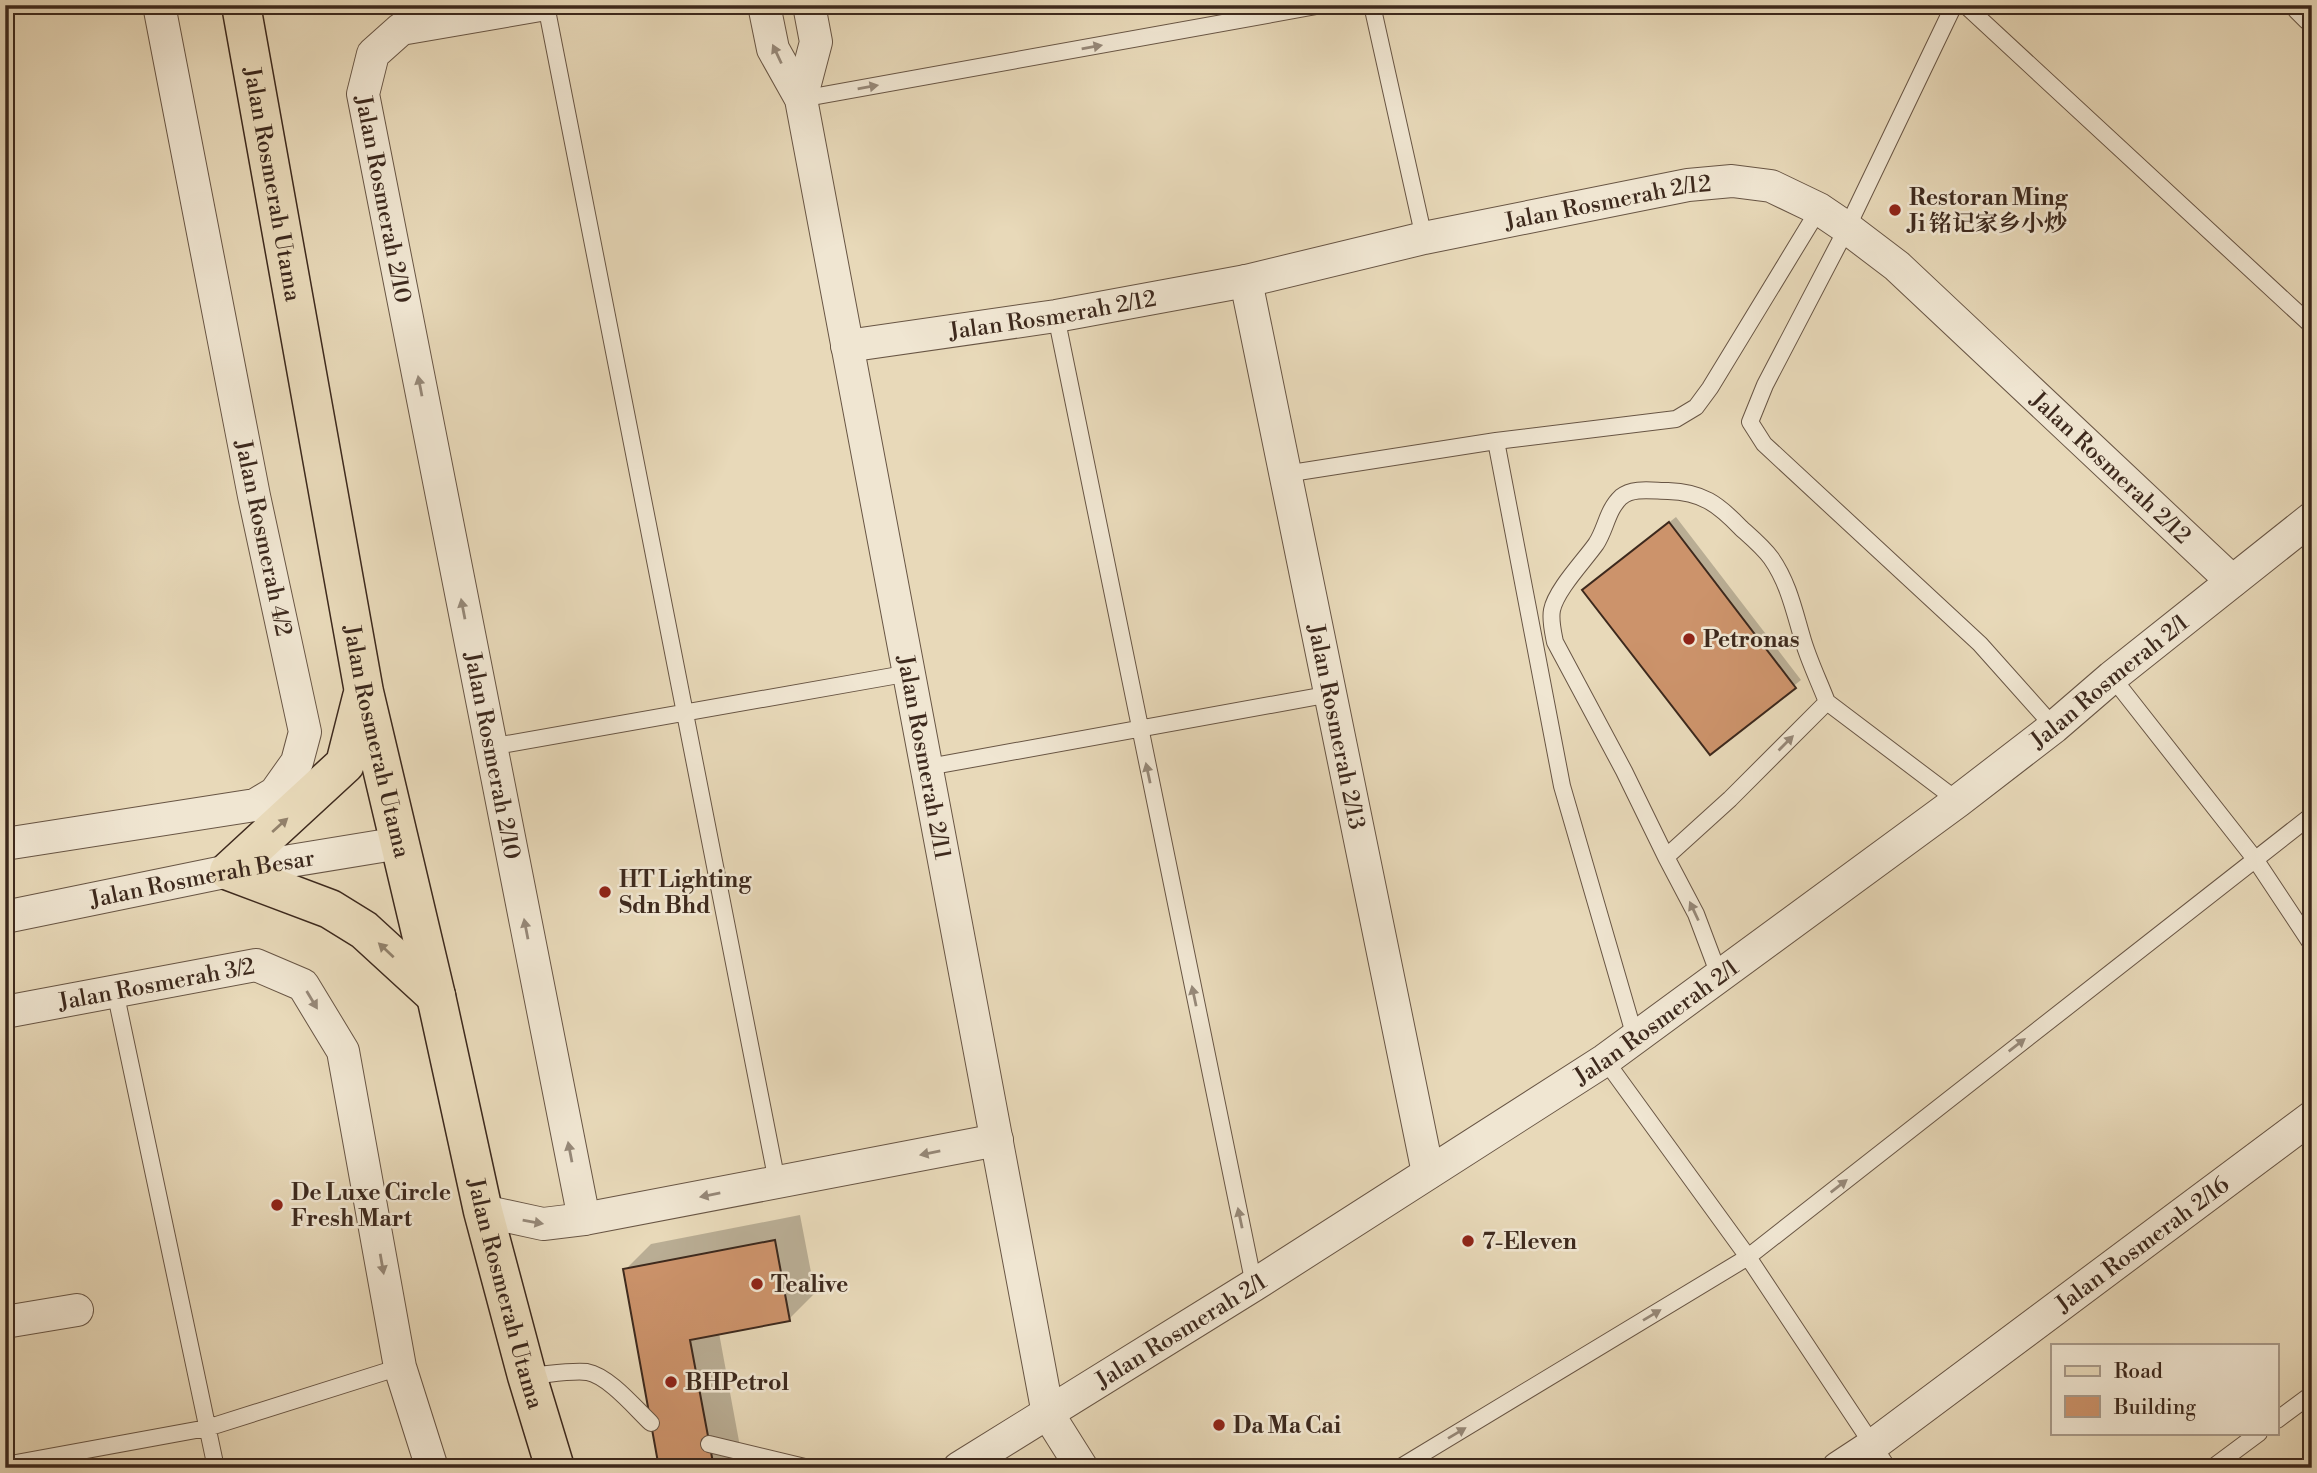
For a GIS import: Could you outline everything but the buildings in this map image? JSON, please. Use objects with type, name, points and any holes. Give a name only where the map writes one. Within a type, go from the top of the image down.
[{"type":"main road","name":"Jalan Rosmerah Utama","points":[[242,5],[364,692],[436,996],[483,1212],[555,1468]]},
{"type":"main road","points":[[364,692],[345,764],[229,871],[330,909],[364,930],[436,996]]},
{"type":"street","name":"Jalan Rosmerah 4/2","points":[[5,844],[255,805],[275,793],[297,762],[305,732],[254,496],[159,5]]},
{"type":"street","name":"Jalan Rosmerah 2/10","points":[[540,5],[401,29],[373,54],[363,94],[584,1219]]},
{"type":"street","name":"Jalan Rosmerah 2/11","points":[[764,5],[773,49],[801,99],[1048,1414]]},
{"type":"street","name":"Jalan Rosmerah 2/11","points":[[801,99],[816,42],[809,5]]},
{"type":"street","points":[[2302,5],[2312,15]]},
{"type":"street","name":"Jalan Rosmerah 2/12","points":[[847,346],[1056,316],[1246,282],[1424,238],[1688,186],[1732,181],[1771,186],[1819,209],[1897,266],[2232,581]]},
{"type":"street","name":"Jalan Rosmerah 2/13","points":[[1246,282],[1428,1173]]},
{"type":"street","name":"Jalan Rosmerah 2/1","points":[[959,1468],[1254,1285],[1605,1060],[1958,802],[2312,518]]},
{"type":"street","name":"Jalan Rosmerah Besar","points":[[5,917],[229,871],[400,843]]},
{"type":"street","name":"Jalan Rosmerah 3/2","points":[[5,1012],[256,965],[303,985],[343,1051],[400,1367],[432,1468]]},
{"type":"street","name":"Jalan Rosmerah 2/16","points":[[1838,1468],[1881,1457],[2312,1117]]},
{"type":"street","points":[[483,1212],[543,1224],[584,1219],[997,1140]]},
{"type":"street","points":[[5,1322],[77,1310]]},
{"type":"street","points":[[1048,1414],[1082,1468]]},
{"type":"lane","points":[[546,5],[777,1182]]},
{"type":"lane","points":[[801,99],[1322,5]]},
{"type":"lane","points":[[1372,5],[1424,238]]},
{"type":"lane","points":[[1954,5],[1847,228],[1765,385],[1750,422],[1764,444],[1980,645],[2054,727]]},
{"type":"lane","points":[[1965,5],[2312,326]]},
{"type":"lane","points":[[1285,474],[1496,441],[1676,419],[1696,407],[1710,388],[1819,209]]},
{"type":"lane","points":[[1056,316],[1254,1285]]},
{"type":"lane","points":[[1496,441],[1562,786],[1635,1037]]},
{"type":"lane","points":[[1719,975],[1696,914],[1555,642],[1552,608],[1578,565],[1598,541],[1610,511],[1627,493],[1677,491],[1695,494],[1721,507],[1770,557],[1786,584],[1803,640],[1827,702],[1958,802]]},
{"type":"lane","points":[[490,747],[910,673]]},
{"type":"lane","points":[[2112,677],[2255,859],[2312,945]]},
{"type":"lane","points":[[928,767],[1331,694]]},
{"type":"lane","points":[[1666,857],[1730,799],[1827,702]]},
{"type":"lane","points":[[1399,1468],[1748,1257],[2312,815]]},
{"type":"lane","points":[[115,991],[216,1468]]},
{"type":"lane","points":[[1605,1060],[1748,1257],[1881,1457]]},
{"type":"lane","points":[[5,1465],[207,1428],[400,1367]]},
{"type":"lane","points":[[527,1376],[588,1372],[619,1392],[651,1423]]},
{"type":"lane","points":[[2278,1419],[2312,1394]]},
{"type":"lane","points":[[2213,1468],[2258,1434]]},
{"type":"lane","points":[[709,1444],[809,1468]]},
{"type":"place","name":"Restoran Ming Ji 铭记家乡小炒","points":[[1895,210]]},
{"type":"place","name":"Petronas","points":[[1689,639]]},
{"type":"place","name":"HT Lighting Sdn Bhd","points":[[605,892]]},
{"type":"place","name":"De Luxe Circle Fresh Mart","points":[[277,1205]]},
{"type":"place","name":"7-Eleven","points":[[1468,1241]]},
{"type":"place","name":"Tealive","points":[[757,1284]]},
{"type":"place","name":"BHPetrol","points":[[671,1382]]},
{"type":"place","name":"Da Ma Cai","points":[[1219,1425]]}]
